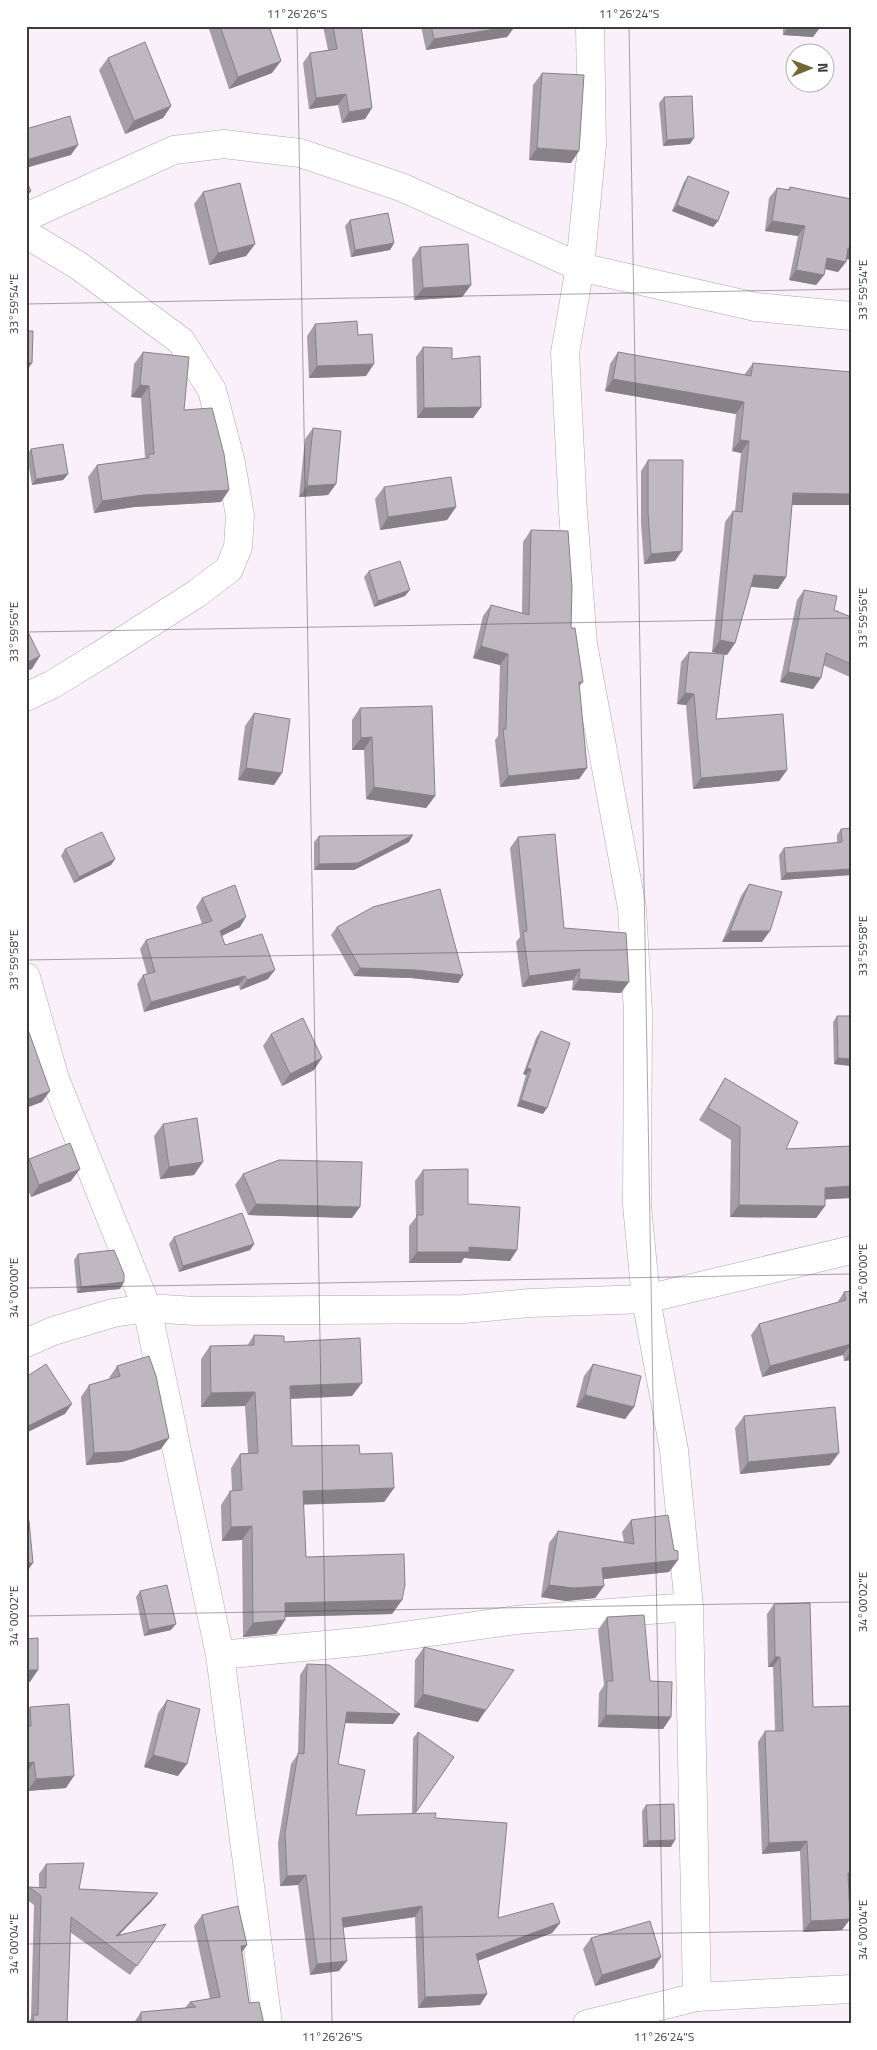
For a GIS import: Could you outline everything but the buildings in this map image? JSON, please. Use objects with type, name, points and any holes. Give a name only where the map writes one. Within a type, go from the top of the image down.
[{"type":"street","points":[[590,26],[592,145],[580,268],[565,353],[573,512],[583,644],[632,908],[638,1012],[637,1205],[646,1298],[674,1450],[689,1607],[697,1997]]},
{"type":"street","points":[[26,217],[174,150],[224,144],[300,153],[401,187],[580,268],[756,308],[851,316]]},
{"type":"street","points":[[26,234],[79,266],[181,341],[212,390],[231,463],[240,516],[238,547],[229,569],[196,594],[110,649],[53,684],[26,697]]},
{"type":"street","points":[[26,977],[55,1078],[146,1308],[220,1655],[268,2024]]},
{"type":"street","points":[[26,1344],[53,1331],[113,1313],[146,1308],[196,1311],[464,1309],[646,1298],[851,1250]]},
{"type":"street","points":[[220,1655],[367,1641],[516,1620],[689,1607]]},
{"type":"street","points":[[587,2024],[637,2017],[697,1997],[851,1989]]}]
